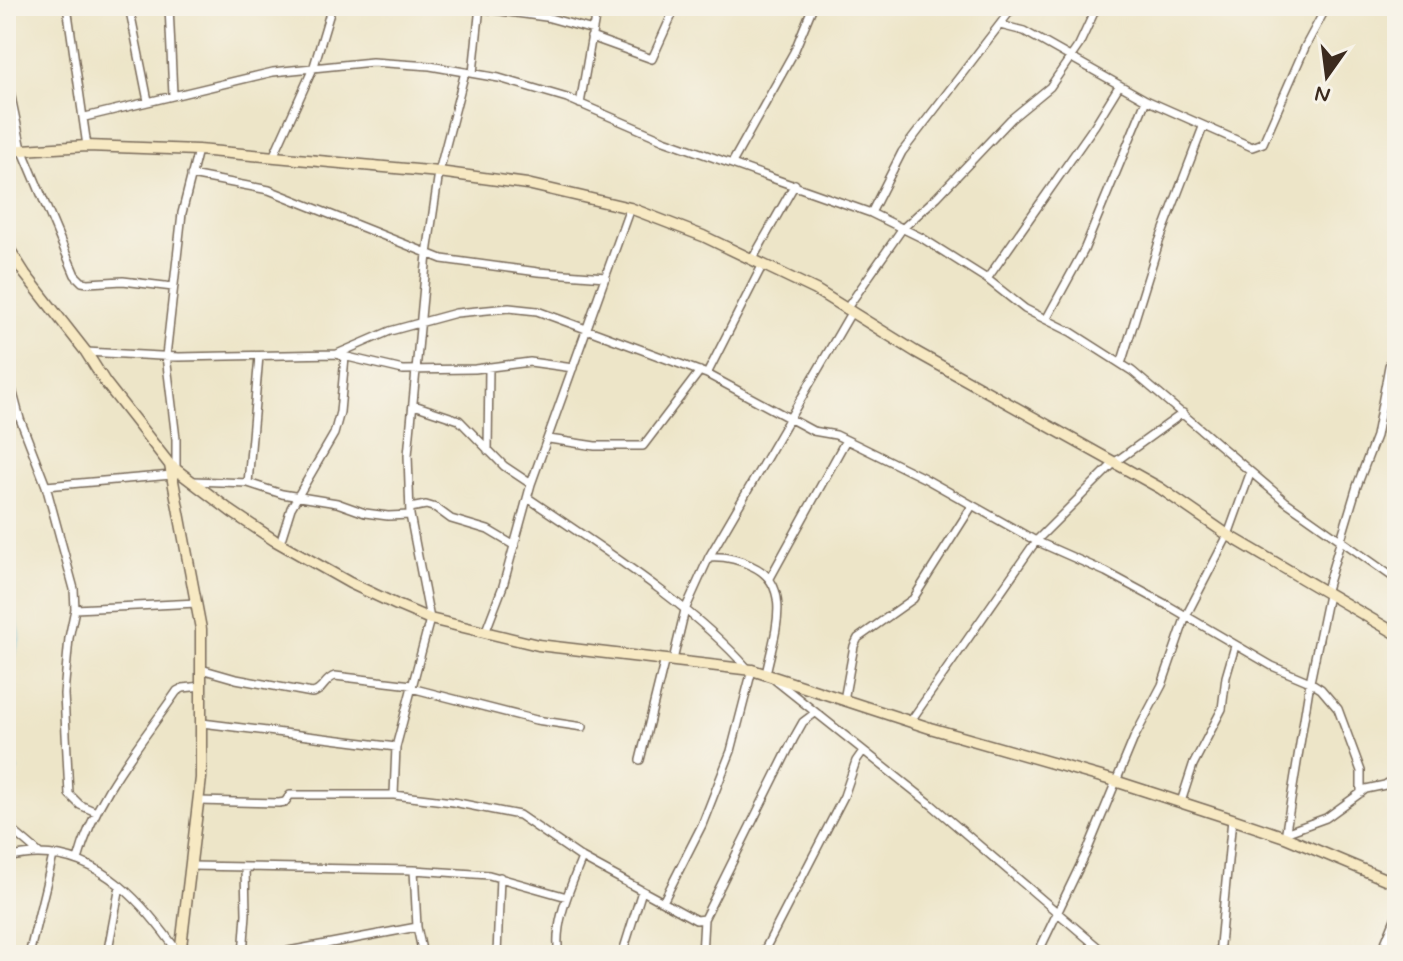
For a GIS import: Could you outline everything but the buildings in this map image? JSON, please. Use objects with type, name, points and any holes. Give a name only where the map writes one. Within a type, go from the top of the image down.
[{"type":"street","points":[[67,6],[87,146]]},
{"type":"street","points":[[129,6],[148,101]]},
{"type":"street","points":[[169,6],[173,95]]},
{"type":"street","points":[[273,157],[314,66],[332,6]]},
{"type":"street","points":[[580,104],[597,6]]},
{"type":"street","points":[[394,795],[396,747],[430,619],[410,512],[408,455],[427,254],[439,172],[469,72],[480,7],[546,17],[652,59],[676,6]]},
{"type":"street","points":[[732,163],[794,52],[813,6]]},
{"type":"street","points":[[871,213],[902,152],[1014,6]]},
{"type":"street","points":[[640,760],[685,610],[709,557],[850,309],[902,229],[1011,119],[1050,87],[1090,25],[1097,6]]},
{"type":"street","points":[[1000,25],[1024,31],[1146,100],[1252,147],[1263,143],[1306,45],[1327,6]]},
{"type":"street","points":[[85,117],[273,72],[372,62],[430,66],[499,78],[580,104],[630,127],[871,213],[902,229],[987,279],[1025,309],[1047,318],[1121,364],[1183,413],[1250,474],[1397,580]]},
{"type":"street","points":[[6,73],[22,149],[75,275],[88,283],[123,281],[173,287]]},
{"type":"street","points":[[987,279],[1119,86]]},
{"type":"street","points":[[1047,318],[1084,250],[1146,100]]},
{"type":"street","points":[[1121,364],[1159,242],[1203,127]]},
{"type":"street","points":[[6,151],[87,146],[198,150],[439,172],[527,184],[630,208],[758,261],[850,309],[916,352],[1160,488],[1228,535],[1397,634]]},
{"type":"street","points":[[180,951],[199,801],[201,629],[173,470],[175,426],[166,356],[182,213],[198,150]]},
{"type":"street","points":[[191,175],[269,190],[442,259],[538,272],[606,277]]},
{"type":"street","points":[[549,439],[595,446],[643,446],[703,373],[795,184]]},
{"type":"street","points":[[485,633],[515,546],[531,484],[630,208]]},
{"type":"street","points":[[6,244],[25,274],[173,470],[280,543],[350,583],[430,619],[538,645],[669,659],[768,675],[910,722],[1115,781],[1285,835],[1397,884]]},
{"type":"street","points":[[341,356],[390,331],[421,322],[456,313],[509,308],[537,311],[703,373],[813,431],[836,435],[924,478],[1036,541],[1106,572],[1235,646],[1321,689],[1338,709],[1361,771],[1361,793]]},
{"type":"street","points":[[1285,835],[1326,594],[1339,539],[1376,436],[1389,366],[1397,343]]},
{"type":"street","points":[[86,352],[166,356],[341,356],[403,370],[489,367],[530,362],[573,368]]},
{"type":"street","points":[[248,483],[259,356]]},
{"type":"street","points":[[280,543],[296,496],[334,434],[340,412],[341,356]]},
{"type":"street","points":[[6,367],[20,419],[46,486],[74,589],[75,609],[64,694],[69,794],[80,805],[96,812]]},
{"type":"street","points":[[488,451],[489,367]]},
{"type":"street","points":[[414,405],[459,420],[504,466],[531,484]]},
{"type":"street","points":[[910,722],[1036,541],[1115,462],[1183,413]]},
{"type":"street","points":[[770,578],[846,440]]},
{"type":"street","points":[[46,486],[173,470]]},
{"type":"street","points":[[1037,955],[1088,849],[1134,738],[1162,685],[1186,616],[1228,535],[1250,474]]},
{"type":"street","points":[[191,481],[248,483],[388,516],[426,505],[451,519],[488,530],[515,546]]},
{"type":"street","points":[[528,498],[685,610],[728,646],[750,670]]},
{"type":"street","points":[[844,700],[858,638],[913,599],[972,506]]},
{"type":"street","points":[[709,557],[724,556],[748,564],[775,583],[777,614],[768,675]]},
{"type":"street","points":[[75,609],[197,603]]},
{"type":"street","points":[[1181,802],[1190,773],[1222,709],[1226,677],[1235,646]]},
{"type":"street","points":[[201,669],[312,693],[320,691],[327,678],[335,676],[412,687],[536,720],[583,727]]},
{"type":"street","points":[[663,902],[702,825],[731,751],[750,670]]},
{"type":"street","points":[[768,675],[932,805],[1107,955]]},
{"type":"street","points":[[78,860],[96,812],[121,769],[177,691],[202,686]]},
{"type":"street","points":[[702,955],[704,919],[794,738],[803,722],[815,713]]},
{"type":"street","points":[[202,723],[396,747]]},
{"type":"street","points":[[746,955],[764,951],[844,796],[856,761],[863,751]]},
{"type":"street","points":[[1285,835],[1326,818],[1373,786],[1385,785],[1397,777]]},
{"type":"street","points":[[199,801],[279,803],[285,802],[290,795],[394,795],[453,802],[519,815],[582,858],[696,920],[704,919]]},
{"type":"street","points":[[1219,955],[1232,819]]},
{"type":"street","points":[[6,825],[39,853]]},
{"type":"street","points":[[6,858],[39,853],[78,860],[99,869],[141,904],[180,951],[228,955]]},
{"type":"street","points":[[29,955],[53,856]]},
{"type":"street","points":[[559,955],[558,938],[567,897],[582,858]]},
{"type":"street","points":[[190,866],[414,870],[500,877],[567,897]]},
{"type":"street","points":[[243,955],[245,868]]},
{"type":"street","points":[[414,870],[417,927],[423,955]]},
{"type":"street","points":[[497,955],[500,877]]},
{"type":"street","points":[[107,955],[120,886]]},
{"type":"street","points":[[622,955],[637,898],[642,891]]},
{"type":"street","points":[[1380,955],[1397,914]]},
{"type":"street","points":[[267,955],[417,927]]},
{"type":"waterway","points":[[6,595],[14,609],[20,636],[12,662],[6,743],[17,770]]}]
